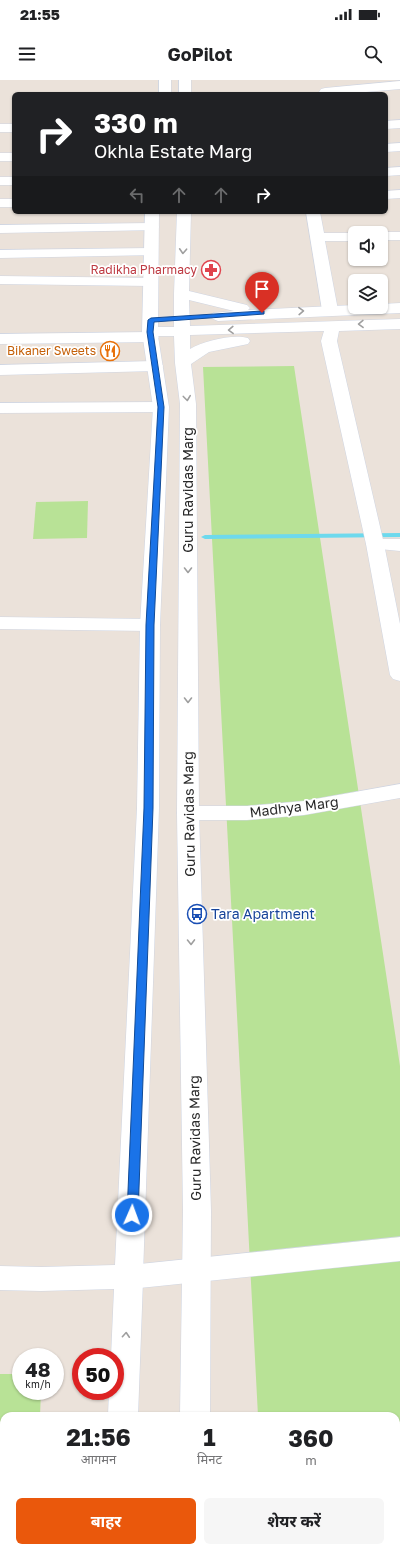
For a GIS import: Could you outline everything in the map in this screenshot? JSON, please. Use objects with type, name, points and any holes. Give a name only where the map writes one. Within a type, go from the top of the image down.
[{"type":"main road","points":[[165,80],[165,92]]},
{"type":"main road","points":[[185,92],[186,80]]},
{"type":"main road","points":[[325,92],[400,85]]},
{"type":"main road","points":[[388,125],[400,124]]},
{"type":"main road","points":[[0,128],[12,128]]},
{"type":"main road","points":[[388,148],[400,146]]},
{"type":"main road","points":[[0,157],[12,157]]},
{"type":"main road","points":[[388,172],[400,171]]},
{"type":"main road","points":[[0,181],[12,181]]},
{"type":"main road","points":[[388,195],[400,194]]},
{"type":"main road","points":[[0,203],[12,203]]},
{"type":"main road","name":"Guru Ravidas Marg","points":[[123,1412],[125,1346],[130,1277],[148,808],[150,625],[161,407],[151,330],[150,282],[152,214]]},
{"type":"main road","name":"Guru Ravidas Marg","points":[[184,214],[180,294],[183,363],[188,404],[188,813],[197,1211],[195,1412]]},
{"type":"main road","points":[[313,214],[331,318],[329,341],[375,544],[400,675]]},
{"type":"main road","points":[[0,229],[152,227]]},
{"type":"main road","points":[[318,237],[348,236]]},
{"type":"main road","points":[[388,236],[400,236]]},
{"type":"main road","points":[[0,254],[151,252]]},
{"type":"main road","points":[[0,280],[150,282]]},
{"type":"main road","points":[[180,294],[262,313],[400,324]]},
{"type":"main road","points":[[183,363],[196,351],[202,348],[270,338],[284,334],[295,328],[331,318],[400,308]]},
{"type":"main road","points":[[0,339],[151,330],[262,313]]},
{"type":"main road","points":[[182,325],[295,328]]},
{"type":"main road","points":[[0,370],[155,366]]},
{"type":"main road","points":[[0,408],[161,407]]},
{"type":"main road","points":[[375,544],[400,545]]},
{"type":"main road","points":[[0,624],[150,625]]},
{"type":"main road","name":"Madhya Marg","points":[[188,813],[247,814],[304,808],[400,791]]},
{"type":"main road","points":[[0,1278],[41,1279],[130,1277],[400,1249]]},
{"type":"green space","points":[[294,366],[400,1066],[400,1412],[258,1412],[203,367]]},
{"type":"green space","points":[[88,501],[87,538],[33,539],[36,502]]},
{"type":"green space","points":[[0,1374],[12,1374],[12,1400],[41,1400],[40,1412],[0,1412]]},
{"type":"waterway","points":[[205,537],[400,535]]},
{"type":"place","name":"Radikha Pharmacy","points":[[211,270]]},
{"type":"place","name":"Bikaner Sweets","points":[[110,351]]},
{"type":"place","name":"Tara Apartment","points":[[197,914]]},
{"type":"route","points":[[132,1215],[148,808],[150,625],[161,407],[150,332],[151,320],[262,313]]}]
